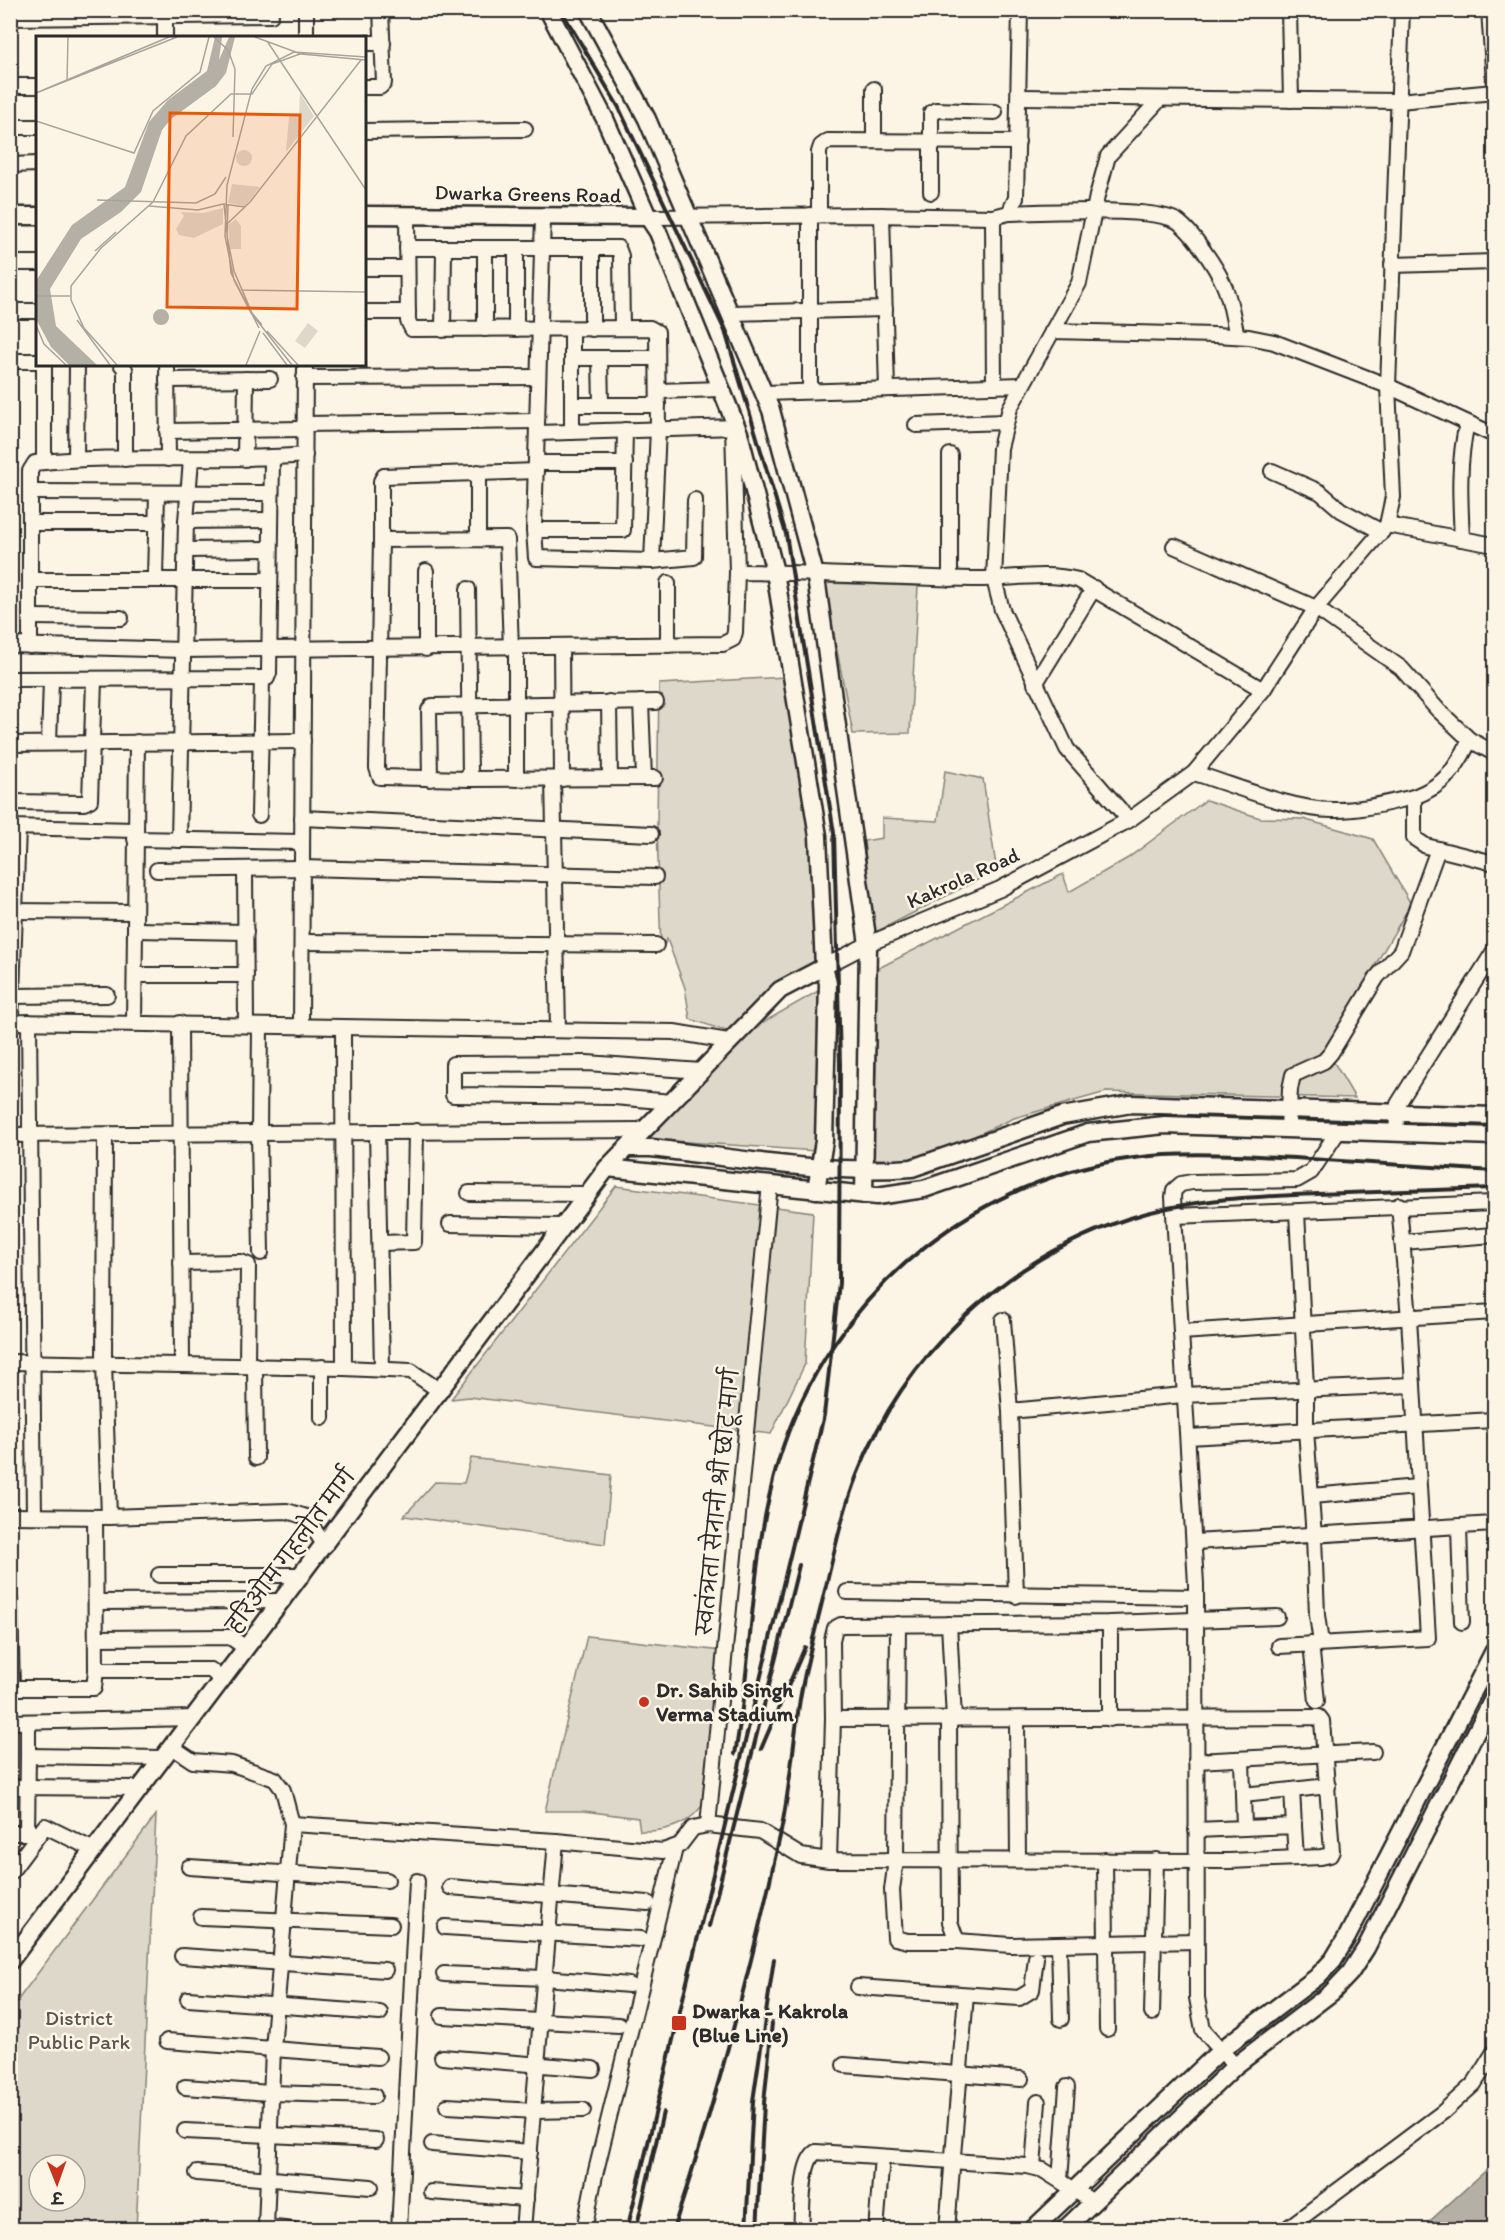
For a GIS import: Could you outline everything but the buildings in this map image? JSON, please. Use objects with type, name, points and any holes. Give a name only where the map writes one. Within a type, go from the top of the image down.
[{"type":"street","points":[[306,10],[306,36]]},
{"type":"street","points":[[366,87],[380,87],[384,83],[381,10]]},
{"type":"street","points":[[548,10],[605,118],[648,217],[658,232],[735,427],[775,572],[818,836],[824,967],[828,983],[824,1141],[816,1190]]},
{"type":"street","points":[[588,10],[647,119],[771,410],[814,571],[868,944],[864,1195]]},
{"type":"street","points":[[1010,213],[1016,198],[1020,10]]},
{"type":"street","points":[[1289,10],[1292,100]]},
{"type":"street","points":[[1384,528],[1393,497],[1388,386],[1402,10]]},
{"type":"street","points":[[1489,10],[1494,83]]},
{"type":"street","points":[[165,13],[165,36]]},
{"type":"street","points":[[10,18],[165,13],[271,15]]},
{"type":"street","points":[[366,43],[382,43]]},
{"type":"street","points":[[10,86],[36,86]]},
{"type":"street","points":[[874,89],[874,141]]},
{"type":"street","points":[[1019,97],[1399,101],[1494,92]]},
{"type":"street","points":[[1129,820],[1067,749],[1002,610],[994,579],[1000,448],[1005,422],[1022,385],[1079,283],[1108,156],[1160,99]]},
{"type":"street","points":[[931,192],[933,111],[995,112]]},
{"type":"street","points":[[10,127],[36,127]]},
{"type":"street","points":[[366,131],[525,129]]},
{"type":"street","points":[[810,391],[810,311],[814,215],[821,146],[828,141],[1018,142]]},
{"type":"street","points":[[10,165],[36,164]]},
{"type":"street","name":"Dwarka Greens Road","points":[[366,215],[690,218],[814,215],[993,217],[1010,213],[1094,212],[1164,215],[1179,222],[1195,239],[1224,284],[1238,336]]},
{"type":"street","points":[[407,215],[408,326],[412,329],[622,328],[654,329],[657,332],[658,429],[652,561]]},
{"type":"street","points":[[882,215],[887,389]]},
{"type":"street","points":[[10,216],[36,216]]},
{"type":"street","points":[[543,216],[534,554],[538,559],[652,561],[694,557],[695,500]]},
{"type":"street","points":[[993,217],[994,386]]},
{"type":"street","points":[[407,248],[615,247],[621,252],[622,328]]},
{"type":"street","points":[[443,330],[444,248]]},
{"type":"street","points":[[485,248],[485,329]]},
{"type":"street","points":[[592,248],[592,329]]},
{"type":"street","points":[[516,249],[516,329]]},
{"type":"street","points":[[1392,265],[1494,259]]},
{"type":"street","points":[[10,263],[36,263]]},
{"type":"street","points":[[366,268],[407,268]]},
{"type":"street","points":[[730,313],[885,309]]},
{"type":"street","points":[[10,311],[36,311]]},
{"type":"street","points":[[366,312],[408,312]]},
{"type":"street","points":[[572,329],[572,432]]},
{"type":"street","points":[[1052,331],[1238,336],[1274,342],[1388,386],[1494,435]]},
{"type":"street","points":[[572,358],[657,358]]},
{"type":"street","points":[[600,358],[601,405]]},
{"type":"street","points":[[10,361],[36,361]]},
{"type":"street","points":[[44,366],[44,462]]},
{"type":"street","points":[[76,459],[77,366]]},
{"type":"street","points":[[123,366],[125,369],[125,459]]},
{"type":"street","points":[[167,366],[168,459]]},
{"type":"street","points":[[301,1027],[304,371],[538,377]]},
{"type":"street","points":[[245,459],[246,379]]},
{"type":"street","points":[[167,380],[270,379]]},
{"type":"street","points":[[764,393],[1022,385]]},
{"type":"street","points":[[572,405],[601,405],[721,389]]},
{"type":"street","points":[[916,424],[1005,422]]},
{"type":"street","points":[[1462,539],[1460,453],[1467,423]]},
{"type":"street","points":[[167,431],[245,430],[304,426],[537,427],[572,432],[735,427]]},
{"type":"street","points":[[10,645],[183,650],[303,650],[723,644],[733,639],[737,572],[735,427]]},
{"type":"street","points":[[534,530],[623,530],[624,430]]},
{"type":"street","points":[[30,646],[31,466],[44,462],[76,459],[191,460],[305,455]]},
{"type":"street","points":[[950,455],[950,579]]},
{"type":"street","points":[[10,679],[182,680],[262,679],[269,676],[272,458]]},
{"type":"street","points":[[179,840],[186,521],[191,460]]},
{"type":"street","points":[[625,463],[384,476],[381,481],[377,773],[384,778],[430,779],[649,778],[641,702]]},
{"type":"street","points":[[1272,471],[1320,492],[1341,510],[1384,528],[1494,544]]},
{"type":"street","points":[[478,472],[478,538]]},
{"type":"street","points":[[30,492],[271,493]]},
{"type":"street","points":[[155,579],[157,493]]},
{"type":"street","points":[[186,521],[270,520]]},
{"type":"street","points":[[30,523],[157,523]]},
{"type":"street","name":"Kakrola Road","points":[[607,1168],[780,990],[868,944],[1000,889],[1129,820],[1194,773],[1263,690],[1316,608],[1384,528]]},
{"type":"street","points":[[381,540],[503,538],[509,542],[516,704],[516,779]]},
{"type":"street","points":[[1174,546],[1316,608],[1401,669],[1438,710],[1470,740],[1494,753]]},
{"type":"street","points":[[186,550],[270,549]]},
{"type":"street","points":[[426,571],[426,649]]},
{"type":"street","points":[[737,572],[814,571],[950,579],[1064,576],[1094,588],[1263,690]]},
{"type":"street","points":[[30,580],[270,580]]},
{"type":"street","points":[[668,583],[668,645]]},
{"type":"street","points":[[1035,684],[1094,588]]},
{"type":"street","points":[[468,589],[470,779]]},
{"type":"street","points":[[31,617],[121,618]]},
{"type":"street","points":[[558,1030],[558,942],[553,829],[561,703],[561,646]]},
{"type":"street","points":[[260,815],[262,679]]},
{"type":"street","points":[[49,743],[51,680]]},
{"type":"street","points":[[10,802],[87,802],[91,797],[94,681]]},
{"type":"street","points":[[609,702],[610,778]]},
{"type":"street","points":[[430,779],[429,707],[656,702]]},
{"type":"street","points":[[1194,773],[1303,806],[1330,810],[1360,809],[1414,797],[1443,783],[1451,775],[1470,740]]},
{"type":"street","points":[[10,744],[303,741]]},
{"type":"street","points":[[134,1023],[137,742]]},
{"type":"street","points":[[1414,797],[1414,838],[1426,846],[1494,862]]},
{"type":"street","points":[[302,818],[651,834]]},
{"type":"street","points":[[302,842],[179,840],[135,834],[14,827],[11,1022],[180,1023],[343,1029],[674,1032],[728,1041]]},
{"type":"street","points":[[1288,1128],[1293,1075],[1324,1061],[1377,976],[1401,951],[1438,849]]},
{"type":"street","points":[[246,868],[246,975],[253,1025],[259,1132],[261,1253]]},
{"type":"street","points":[[157,870],[302,868],[655,877]]},
{"type":"street","points":[[12,911],[135,912]]},
{"type":"street","points":[[135,930],[246,932]]},
{"type":"street","points":[[302,942],[558,942],[656,945]]},
{"type":"street","points":[[1396,1132],[1398,1104],[1494,951]]},
{"type":"street","points":[[135,975],[246,975]]},
{"type":"street","points":[[11,996],[107,995]]},
{"type":"street","points":[[29,1022],[34,1516]]},
{"type":"street","points":[[180,1023],[182,1364]]},
{"type":"street","points":[[343,1029],[344,1368]]},
{"type":"street","points":[[672,1102],[614,1097],[453,1095],[453,1064],[587,1063],[701,1071]]},
{"type":"street","points":[[627,1148],[651,1148],[819,1168],[866,1170],[912,1168],[1062,1116],[1109,1106],[1159,1104],[1494,1116]]},
{"type":"street","points":[[607,1168],[864,1195],[901,1194],[924,1189],[1065,1139],[1115,1128],[1165,1125],[1494,1136]]},
{"type":"street","points":[[10,1136],[644,1130]]},
{"type":"street","points":[[1235,2066],[1203,2030],[1198,2015],[1196,1597],[1188,1437],[1183,1395],[1174,1190],[1181,1184],[1192,1182],[1288,1182],[1305,1177],[1339,1130]]},
{"type":"street","points":[[377,1131],[382,1368]]},
{"type":"street","points":[[380,1243],[414,1242],[416,1131]]},
{"type":"street","points":[[10,1600],[11,1688],[94,1688],[96,1602],[102,1517],[105,1135]]},
{"type":"street","name":"हरिओम गहलोत मार्ग","points":[[10,1961],[325,1546],[607,1168]]},
{"type":"street","name":"स्वतंत्रता सेनानी श्री छोटू मार्ग","points":[[708,1825],[770,1184]]},
{"type":"street","points":[[469,1192],[588,1194]]},
{"type":"street","points":[[1174,1216],[1297,1212],[1400,1205],[1494,1203]]},
{"type":"street","points":[[1279,1646],[1428,1638],[1420,1530],[1416,1424],[1400,1205]]},
{"type":"street","points":[[1297,1212],[1306,1430],[1314,1537],[1317,1701]]},
{"type":"street","points":[[450,1224],[562,1226]]},
{"type":"street","points":[[1402,1242],[1494,1235]]},
{"type":"street","points":[[181,1263],[241,1262],[248,1265],[256,1458]]},
{"type":"street","points":[[1181,1332],[1494,1312]]},
{"type":"street","points":[[1003,1320],[1010,1411],[1016,1596]]},
{"type":"street","points":[[10,1362],[382,1368],[411,1371],[440,1391]]},
{"type":"street","points":[[322,1367],[322,1418]]},
{"type":"street","points":[[1010,1411],[1183,1395],[1413,1385]]},
{"type":"street","points":[[1188,1437],[1494,1419]]},
{"type":"street","points":[[1311,1496],[1418,1487]]},
{"type":"street","points":[[10,1516],[102,1517],[287,1511],[306,1517],[325,1546]]},
{"type":"street","points":[[1194,1542],[1314,1537],[1494,1524]]},
{"type":"street","points":[[1458,1527],[1462,1622]]},
{"type":"street","points":[[159,1575],[303,1575]]},
{"type":"street","points":[[848,1592],[1196,1597]]},
{"type":"street","points":[[96,1602],[283,1601]]},
{"type":"street","points":[[829,1860],[833,1719],[832,1640],[835,1628],[841,1625],[1110,1623],[1277,1617]]},
{"type":"street","points":[[1110,1623],[1110,1719]]},
{"type":"street","points":[[898,1624],[896,1860],[892,1890],[895,1938],[908,1941],[957,1941],[1011,1945],[1196,1941]]},
{"type":"street","points":[[949,1624],[952,1719],[950,1922],[957,1941]]},
{"type":"street","points":[[96,1638],[230,1637],[246,1648]]},
{"type":"street","points":[[1032,2229],[1067,2184],[1221,2050],[1317,1977],[1333,1960],[1494,1651]]},
{"type":"street","points":[[96,1670],[211,1670],[222,1681]]},
{"type":"street","points":[[1064,2229],[1235,2066],[1331,1993],[1350,1973],[1366,1948],[1494,1697]]},
{"type":"street","points":[[584,2229],[595,2175],[675,1848],[693,1828],[708,1825],[760,1831],[801,1856],[829,1860],[1196,1859],[1230,1861],[1321,1857],[1330,1855],[1332,1851],[1324,1729],[1319,1717],[833,1719]]},
{"type":"street","points":[[10,1722],[194,1718]]},
{"type":"street","points":[[1017,1719],[1018,1860]]},
{"type":"street","points":[[28,1722],[27,1788],[33,1833]]},
{"type":"street","points":[[1196,1761],[1373,1752]]},
{"type":"street","points":[[28,1756],[167,1753],[193,1761],[232,1764],[275,1779],[283,1790],[292,1824],[270,2093],[270,2177],[266,2227],[292,2229]]},
{"type":"street","points":[[1242,1759],[1244,1828]]},
{"type":"street","points":[[1243,1795],[1328,1786]]},
{"type":"street","points":[[10,1787],[140,1788]]},
{"type":"street","points":[[1292,1790],[1296,1858]]},
{"type":"street","points":[[292,1824],[556,1841],[663,1851],[675,1848]]},
{"type":"street","points":[[10,1873],[33,1833],[45,1826],[94,1850]]},
{"type":"street","points":[[1196,1830],[1294,1826]]},
{"type":"street","points":[[10,1833],[33,1833]]},
{"type":"street","points":[[524,2229],[556,1841]]},
{"type":"street","points":[[1105,1860],[1107,2029]]},
{"type":"street","points":[[1152,2013],[1156,1860]]},
{"type":"street","points":[[189,1867],[387,1880]]},
{"type":"street","points":[[399,2229],[417,1881]]},
{"type":"street","points":[[450,1887],[552,1893],[648,1903]]},
{"type":"street","points":[[201,1917],[391,1925]]},
{"type":"street","points":[[445,1927],[641,1939]]},
{"type":"street","points":[[1059,1944],[1061,2019]]},
{"type":"street","points":[[182,1956],[385,1970]]},
{"type":"street","points":[[858,1987],[1019,1998],[1027,1996],[1032,1990],[1036,1958]]},
{"type":"street","points":[[444,1974],[545,1978],[629,1985]]},
{"type":"street","points":[[946,2229],[954,2161],[966,1995]]},
{"type":"street","points":[[188,1999],[380,2013]]},
{"type":"street","points":[[442,2016],[619,2025]]},
{"type":"street","points":[[167,2042],[378,2056]]},
{"type":"street","points":[[1285,2229],[1443,2112],[1474,2084],[1494,2052]]},
{"type":"street","points":[[442,2057],[593,2069]]},
{"type":"street","points":[[844,2065],[1021,2079]]},
{"type":"street","points":[[184,2087],[270,2093],[375,2096]]},
{"type":"street","points":[[1067,2087],[1067,2184]]},
{"type":"street","points":[[1033,2167],[1038,2102]]},
{"type":"street","points":[[447,2106],[583,2110]]},
{"type":"street","points":[[185,2131],[376,2140]]},
{"type":"street","points":[[432,2144],[530,2152]]},
{"type":"street","points":[[801,2229],[805,2169],[810,2156],[816,2152],[1033,2167],[1067,2184],[1093,2202]]},
{"type":"street","points":[[876,2229],[882,2157]]},
{"type":"street","points":[[197,2173],[270,2177],[371,2187]]},
{"type":"street","points":[[431,2192],[526,2199]]},
{"type":"green space","points":[[824,583],[918,586],[910,733],[853,734]]},
{"type":"green space","points":[[785,677],[813,847],[819,961],[769,990],[726,1031],[690,1019],[685,988],[667,939],[661,952],[657,826],[659,684]]},
{"type":"green space","points":[[945,771],[983,779],[996,866],[993,872],[874,933],[864,841],[882,838],[882,818],[938,821]]},
{"type":"green space","points":[[1206,800],[1260,818],[1303,819],[1373,839],[1411,904],[1326,1049],[1355,1098],[1106,1092],[1014,1118],[953,1146],[905,1160],[873,1159],[876,1067],[875,970],[1063,874],[1069,892],[1128,858]]},
{"type":"green space","points":[[818,991],[816,1151],[645,1139],[748,1031]]},
{"type":"green space","points":[[616,1186],[813,1212],[805,1364],[771,1434],[469,1397],[451,1399]]},
{"type":"green space","points":[[471,1458],[611,1475],[605,1544],[404,1516],[435,1482],[464,1483]]},
{"type":"green space","name":"Dr. Sahib Singh Verma Stadium","points":[[587,1636],[722,1651],[706,1799],[694,1815],[678,1825],[660,1830],[640,1831],[638,1818],[584,1811],[545,1811]]},
{"type":"green space","name":"District Public Park","points":[[156,1815],[136,2229],[11,2229],[11,2009]]},
{"type":"shaded area","points":[[1494,2161],[1494,2229],[1421,2229],[1492,2165]]},
{"type":"railway","points":[[561,10],[618,106],[725,331],[786,534],[834,833],[840,1063],[839,1283],[824,1415],[627,2230]]},
{"type":"railway","points":[[735,1754],[762,1534],[778,1462],[802,1400],[835,1343],[875,1292],[923,1248],[977,1211],[1036,1183],[1099,1164],[1165,1155],[1255,1156],[1494,1171]]},
{"type":"railway","points":[[673,2230],[732,2034],[769,1886],[789,1784],[805,1672],[847,1504],[877,1431],[902,1390],[931,1352],[964,1317],[1000,1286],[1040,1259],[1082,1237],[1150,1212],[1198,1203],[1246,1198],[1494,1188]]},
{"type":"railway","points":[[709,1926],[799,1565]]},
{"type":"railway","points":[[761,1749],[805,1647]]},
{"type":"railway","points":[[746,2230],[753,2101],[774,1959]]},
{"type":"railway","points":[[757,2230],[764,2103],[772,2023]]},
{"type":"railway","points":[[636,2230],[663,2112]]},
{"type":"place","name":"Dr. Sahib Singh Verma Stadium","points":[[644,1702]]},
{"type":"place","name":"Dwarka - Kakrola (Blue Line)","points":[[679,2023]]}]
